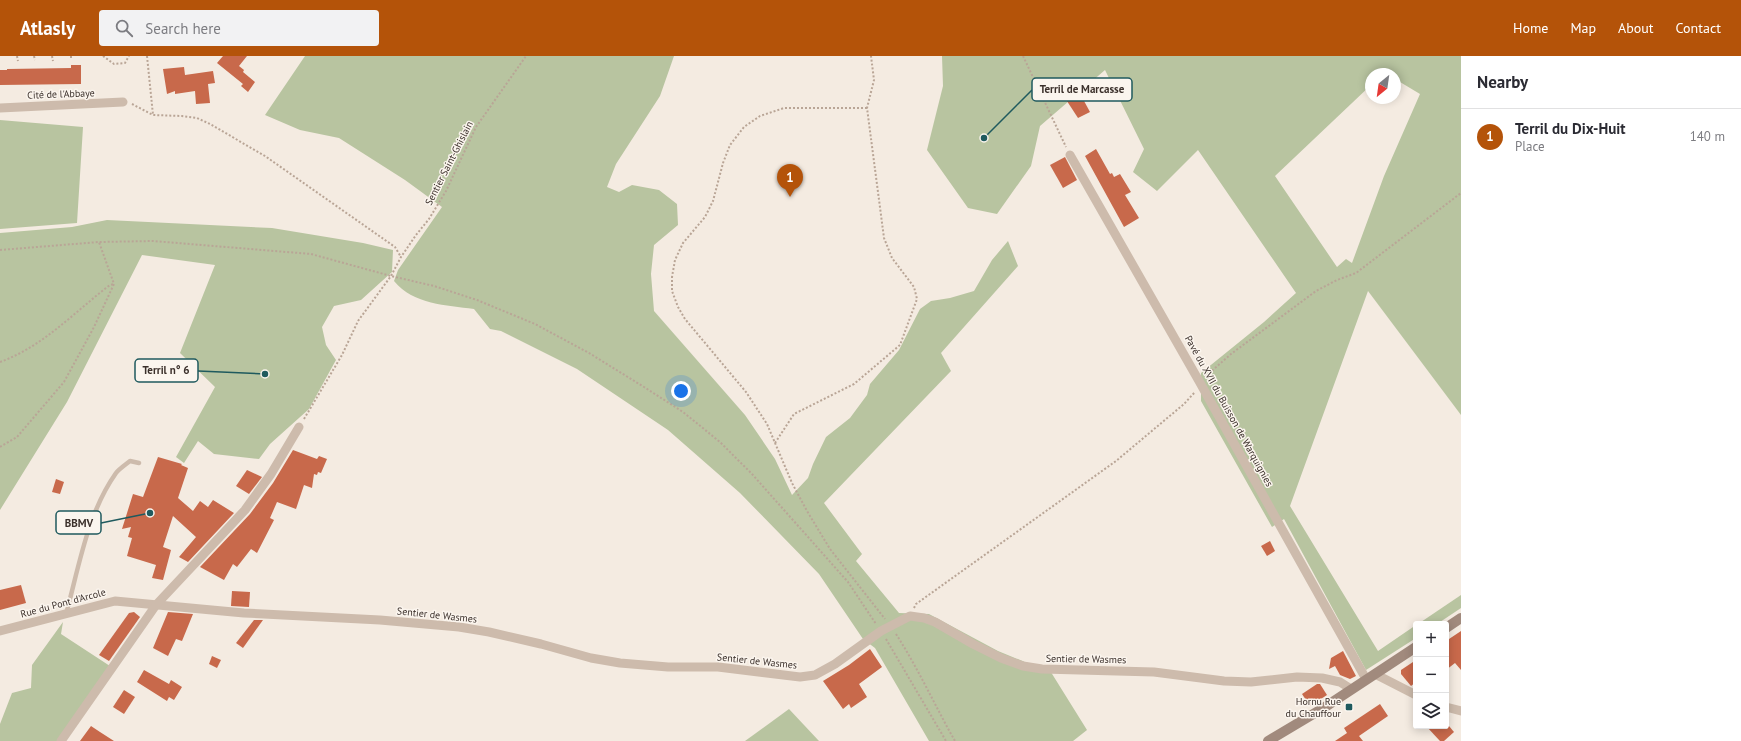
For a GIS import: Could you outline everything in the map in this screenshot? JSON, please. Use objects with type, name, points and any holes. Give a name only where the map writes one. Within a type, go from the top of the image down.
[{"type":"street","name":"Cité de l'Abbaye","points":[[0,108],[123,102]]},
{"type":"street","name":"Pavé du XVII du Buisson de Warquignies","points":[[1070,155],[1199,381],[1371,676]]},
{"type":"street","points":[[61,741],[156,605],[245,510],[271,474],[299,427]]},
{"type":"street","name":"Rue du Pont d'Arcole","points":[[0,631],[115,601],[156,605]]},
{"type":"street","name":"Sentier de Wasmes","points":[[156,605],[244,613],[437,624],[489,632],[591,658],[620,663],[668,667],[718,667],[800,677],[815,675],[835,664],[881,630],[910,616],[924,618],[935,622],[973,644],[1001,658],[1023,666],[1042,669],[1154,672],[1224,681],[1251,682],[1297,676],[1322,678],[1340,682],[1351,689]]},
{"type":"street","points":[[1449,626],[1461,618]]},
{"type":"street","points":[[1268,741],[1326,707],[1413,649]]},
{"type":"street","points":[[1371,676],[1413,694]]},
{"type":"street","points":[[1449,709],[1461,711]]},
{"type":"lane","points":[[66,614],[84,548],[102,497],[117,472],[130,461],[139,463]]},
{"type":"path","points":[[17,56],[18,61]]},
{"type":"path","points":[[34,56],[35,60]]},
{"type":"path","points":[[52,56],[53,61]]},
{"type":"path","points":[[103,56],[114,64],[125,63],[129,56]]},
{"type":"path","points":[[147,56],[153,115]]},
{"type":"path","name":"Sentier Saint-Ghislain","points":[[299,427],[342,355],[358,321],[391,276],[416,234],[430,219],[446,192],[476,127],[526,56]]},
{"type":"path","points":[[775,443],[794,414],[854,384],[900,345],[917,299],[914,287],[892,258],[884,238],[867,108],[874,80],[874,67],[871,56]]},
{"type":"path","points":[[1023,56],[1070,155]]},
{"type":"path","points":[[123,102],[129,101],[153,115],[197,118],[265,156],[395,247],[401,257]]},
{"type":"path","points":[[867,108],[784,108],[760,116],[744,127],[730,145],[723,163],[713,201],[705,217],[683,243],[675,260],[672,277],[672,291],[678,307],[685,319],[746,392],[767,424],[807,511],[830,549],[878,612],[891,626],[911,658],[934,704],[955,741]]},
{"type":"path","points":[[910,616],[916,604],[1116,461],[1184,404],[1196,391],[1199,381],[1231,354],[1316,291],[1336,280],[1356,273],[1461,193]]},
{"type":"path","points":[[0,250],[99,242],[153,241],[311,254],[434,286],[476,300],[535,324],[589,353],[683,412],[720,442],[752,474],[848,582],[881,630],[946,741]]},
{"type":"path","points":[[0,447],[17,436],[64,382],[114,284],[99,242]]},
{"type":"path","points":[[0,362],[32,347],[43,340],[85,304],[110,285],[114,284]]},
{"type":"green space","points":[[305,56],[674,56],[660,96],[616,164],[607,187],[619,192],[632,185],[659,190],[677,204],[678,225],[654,245],[651,274],[654,311],[745,415],[775,459],[792,495],[808,478],[826,437],[850,418],[867,395],[870,384],[899,350],[920,309],[931,301],[950,298],[974,291],[992,260],[1008,241],[1018,266],[941,353],[951,371],[824,503],[862,554],[856,561],[899,613],[929,614],[998,651],[1025,662],[1049,669],[1087,730],[1073,741],[929,741],[875,648],[863,639],[819,574],[740,493],[668,430],[577,369],[501,331],[490,329],[474,309],[431,302],[411,295],[402,289],[394,281],[398,270],[442,207],[405,180],[339,138],[300,130],[265,115]]},
{"type":"green space","points":[[942,56],[1461,56],[1461,415],[1368,291],[1290,506],[1378,651],[1413,627],[1413,640],[1366,670],[1284,519],[1272,527],[1201,401],[1201,373],[1264,322],[1296,293],[1198,150],[1157,191],[1133,172],[1144,149],[1105,70],[1040,126],[1031,166],[997,214],[968,208],[927,150],[943,86]],"holes":[[[1365,68],[1401,68],[1401,83],[1420,94],[1384,176],[1352,263],[1346,259],[1337,267],[1275,176],[1365,91]]]},
{"type":"green space","points":[[0,120],[83,127],[77,223],[0,229]]},
{"type":"green space","points":[[107,220],[272,228],[363,243],[393,250],[392,272],[361,300],[334,306],[322,327],[326,345],[336,360],[309,409],[270,444],[259,459],[214,454],[198,441],[184,463],[176,457],[215,387],[180,353],[215,265],[142,255],[67,402],[0,510],[0,233],[72,227]]},
{"type":"green space","points":[[1461,595],[1461,608],[1442,621],[1422,621]]},
{"type":"green space","points":[[63,622],[61,634],[113,668],[60,741],[0,741],[0,724],[12,693],[31,688],[32,665]]},
{"type":"green space","points":[[789,709],[819,741],[745,741]]},
{"type":"building","points":[[223,56],[247,56],[239,66],[244,70],[243,72],[255,82],[248,92],[241,86],[243,84],[217,63]]},
{"type":"building","points":[[71,65],[81,65],[81,84],[0,85],[0,70],[71,68]]},
{"type":"building","points":[[184,67],[185,75],[213,71],[215,83],[208,84],[210,103],[196,104],[195,91],[175,94],[175,91],[167,94],[163,69]]},
{"type":"building","points":[[1077,88],[1090,112],[1078,118],[1063,95]]},
{"type":"building","points":[[1096,149],[1110,174],[1112,173],[1114,177],[1120,174],[1131,192],[1125,195],[1139,218],[1124,227],[1085,156]]},
{"type":"building","points":[[1065,157],[1077,180],[1063,188],[1050,165]]},
{"type":"building","points":[[293,450],[317,459],[319,456],[327,459],[321,473],[318,472],[317,475],[314,474],[312,488],[304,485],[296,509],[277,502],[270,518],[274,520],[257,553],[251,549],[237,567],[233,564],[224,580],[200,567],[250,514],[273,483]]},
{"type":"building","points":[[158,457],[182,464],[181,465],[188,468],[178,498],[193,511],[200,501],[208,507],[213,500],[234,513],[188,562],[179,557],[196,537],[173,516],[163,547],[171,550],[163,580],[152,578],[156,565],[127,556],[132,538],[128,537],[131,527],[122,529],[133,494],[143,497]]},
{"type":"building","points":[[247,470],[262,477],[249,494],[236,486]]},
{"type":"building","points":[[56,479],[64,482],[60,494],[52,492]]},
{"type":"building","points":[[1270,541],[1275,551],[1267,556],[1261,546]]},
{"type":"building","points":[[21,585],[26,603],[0,610],[0,590]]},
{"type":"building","points":[[232,591],[250,592],[249,607],[231,606]]},
{"type":"building","points":[[134,612],[140,617],[109,661],[99,655],[129,613]]},
{"type":"building","points":[[168,612],[193,614],[182,641],[176,639],[168,656],[153,648]]},
{"type":"building","points":[[254,620],[263,620],[243,648],[236,643]]},
{"type":"building","points":[[1461,631],[1461,670],[1455,663],[1449,668],[1449,639]]},
{"type":"building","points":[[870,649],[882,667],[859,684],[867,697],[851,708],[849,704],[843,709],[823,681],[849,665]]},
{"type":"building","points":[[1343,651],[1356,676],[1350,679],[1340,675],[1335,666],[1329,669],[1331,658]]},
{"type":"building","points":[[212,656],[221,660],[217,668],[209,664]]},
{"type":"building","points":[[1413,662],[1413,684],[1411,686],[1401,674],[1401,670]]},
{"type":"building","points":[[144,670],[169,684],[171,680],[182,687],[174,700],[169,697],[167,701],[137,682]]},
{"type":"building","points":[[1317,684],[1320,684],[1327,695],[1310,706],[1302,694]]},
{"type":"building","points":[[124,690],[135,697],[124,714],[113,707]]},
{"type":"building","points":[[1380,704],[1388,716],[1359,736],[1363,741],[1335,741],[1347,733],[1344,728]]},
{"type":"building","points":[[91,726],[100,732],[114,741],[80,741]]},
{"type":"building","points":[[1449,726],[1454,732],[1444,741],[1440,741],[1429,729],[1449,729]]},
{"type":"place","name":"Terril de Marcasse","points":[[984,138]]},
{"type":"place","name":"Terril du Dix-Huit","points":[[790,197]]},
{"type":"place","name":"Terril n° 6","points":[[265,374]]},
{"type":"place","name":"BBMV","points":[[150,513]]},
{"type":"place","name":"Hornu Rue du Chauffour","points":[[1349,707]]}]
